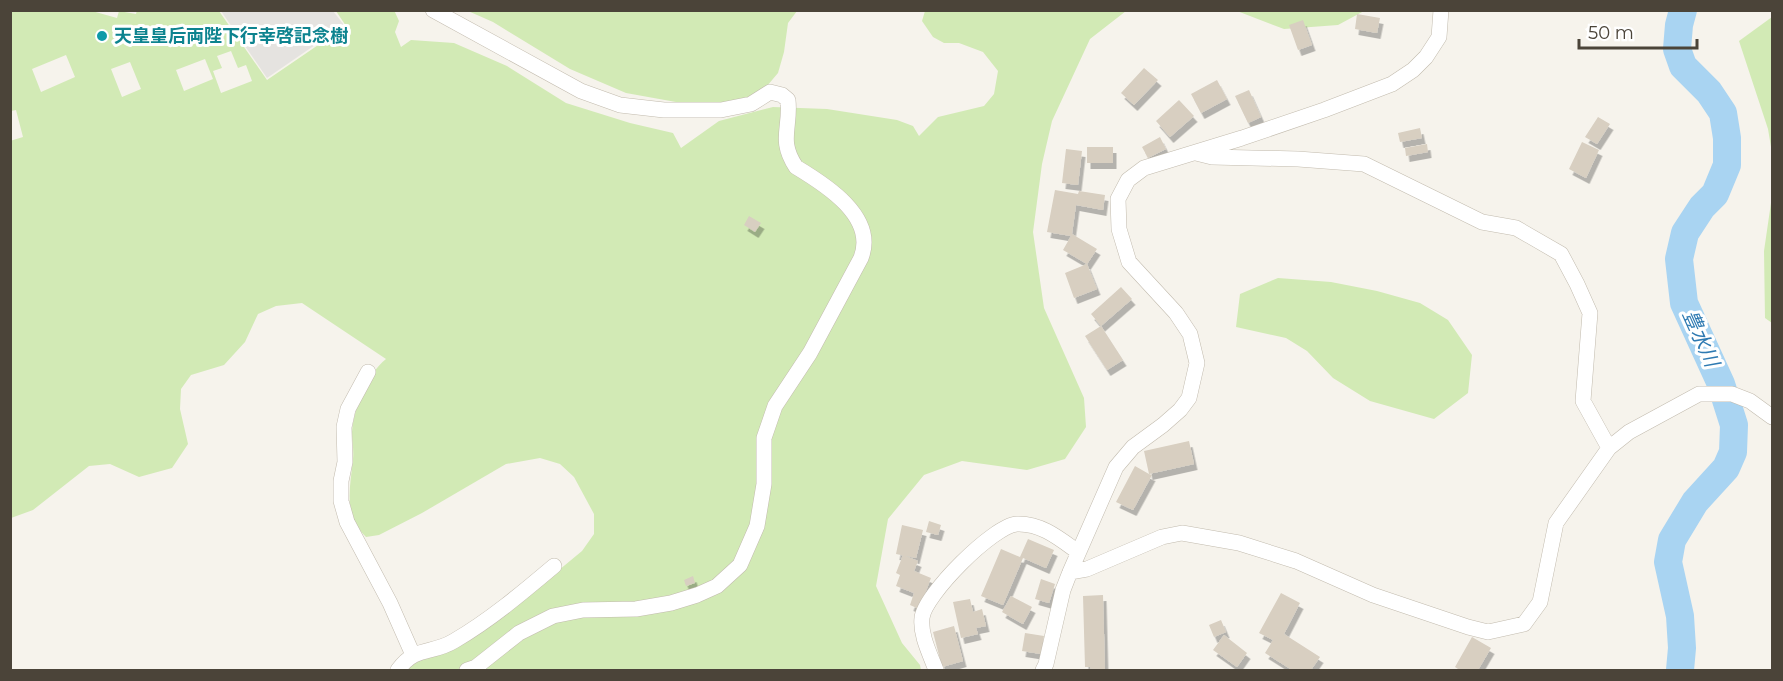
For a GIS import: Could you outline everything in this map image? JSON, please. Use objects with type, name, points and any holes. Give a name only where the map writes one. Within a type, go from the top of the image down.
[{"type":"street","points":[[433,10],[581,91],[620,105],[664,110],[721,110],[751,104],[770,92],[782,95],[788,100],[786,150],[791,160],[796,167],[840,196],[860,225],[865,247],[810,353],[776,406],[764,438],[764,484],[757,526],[740,565],[717,586],[672,602],[636,609],[583,610],[553,616],[519,633],[476,667],[467,670]]},
{"type":"street","points":[[1043,670],[1052,645],[1063,590],[1116,467],[1133,447],[1180,410],[1189,398],[1194,381],[1197,363],[1190,334],[1176,313],[1129,262],[1119,229],[1118,199],[1128,180],[1144,168],[1242,138],[1392,84],[1426,57],[1439,37],[1441,10]]},
{"type":"street","points":[[1193,152],[1212,157],[1298,159],[1364,164],[1482,222],[1516,228],[1561,254],[1590,313],[1582,400],[1609,448]]},
{"type":"street","points":[[368,372],[348,409],[344,427],[345,462],[341,481],[341,501],[347,522],[390,603],[413,655]]},
{"type":"street","points":[[1070,572],[1087,569],[1162,537],[1182,533],[1239,543],[1296,561],[1373,596],[1488,632],[1524,624],[1540,602],[1556,523],[1609,448],[1629,432],[1699,394],[1732,394],[1750,401],[1773,417]]},
{"type":"street","points":[[936,670],[921,629],[922,614],[929,599],[972,553],[995,534],[1014,524],[1032,525],[1050,533],[1078,552]]},
{"type":"street","points":[[398,670],[413,655],[452,643],[510,603],[554,566]]},
{"type":"green space","points":[[137,10],[219,11],[267,80],[346,26],[336,11],[394,10],[399,21],[395,32],[401,47],[411,40],[454,43],[507,66],[566,103],[630,123],[673,133],[681,148],[719,121],[773,107],[827,109],[897,120],[913,126],[919,136],[938,117],[984,106],[994,94],[998,71],[983,52],[959,43],[944,43],[933,37],[922,21],[925,11],[1126,11],[1090,39],[1052,121],[1042,164],[1033,232],[1044,308],[1084,398],[1086,427],[1065,459],[1027,470],[962,461],[924,475],[888,519],[876,586],[902,643],[920,665],[921,670],[404,670],[559,570],[582,551],[594,534],[594,514],[574,477],[560,464],[540,458],[506,464],[422,513],[379,535],[366,537],[351,510],[352,432],[355,413],[367,382],[386,359],[302,303],[276,306],[258,314],[245,342],[224,365],[191,375],[181,389],[180,409],[188,444],[172,468],[139,477],[110,464],[89,466],[33,510],[11,518],[10,141],[23,137],[16,110],[11,111],[11,11],[92,11],[117,18],[119,11],[136,14]],"holes":[[[231,51],[238,68],[246,65],[252,81],[221,93],[213,71],[222,68],[217,56]],[[66,55],[75,77],[41,92],[32,69]],[[205,59],[213,79],[184,91],[176,70]],[[130,62],[141,89],[122,97],[111,69]]]},
{"type":"green space","points":[[468,11],[797,11],[788,23],[778,73],[767,86],[747,99],[718,105],[687,104],[626,93],[570,69],[493,22]]},
{"type":"green space","points":[[1237,11],[1364,11],[1338,25],[1284,29]]},
{"type":"green space","points":[[1772,17],[1772,153],[1768,129],[1739,41]]},
{"type":"green space","points":[[1772,196],[1772,323],[1765,318],[1764,251]]},
{"type":"green space","points":[[1278,278],[1331,282],[1377,291],[1420,303],[1448,320],[1472,355],[1468,393],[1434,419],[1370,401],[1333,378],[1307,351],[1286,338],[1236,327],[1240,294]]},
{"type":"shaded area","points":[[221,11],[333,11],[344,25],[267,78]]},
{"type":"building","points":[[1357,14],[1380,18],[1377,33],[1355,29]]},
{"type":"building","points":[[1303,20],[1312,45],[1298,50],[1289,25]]},
{"type":"building","points":[[1144,68],[1158,80],[1134,105],[1121,93]]},
{"type":"building","points":[[1217,80],[1227,99],[1201,113],[1191,94]]},
{"type":"building","points":[[1249,90],[1261,117],[1248,123],[1235,96]]},
{"type":"building","points":[[1179,100],[1194,116],[1170,137],[1156,121]]},
{"type":"building","points":[[1598,117],[1610,124],[1597,144],[1585,137]]},
{"type":"building","points":[[1420,128],[1422,138],[1400,142],[1398,133]]},
{"type":"building","points":[[1160,137],[1166,149],[1148,158],[1142,147]]},
{"type":"building","points":[[1582,142],[1599,150],[1586,178],[1569,169]]},
{"type":"building","points":[[1427,144],[1428,152],[1406,156],[1405,148]]},
{"type":"building","points":[[1087,147],[1113,147],[1113,163],[1087,163]]},
{"type":"building","points":[[1066,149],[1082,151],[1078,185],[1062,183]]},
{"type":"building","points":[[1055,190],[1105,195],[1103,210],[1076,205],[1072,234],[1097,249],[1087,264],[1063,250],[1071,236],[1047,232]]},
{"type":"building","points":[[749,216],[761,223],[755,232],[744,225]]},
{"type":"building","points":[[1087,264],[1097,289],[1074,298],[1065,273]]},
{"type":"building","points":[[1121,287],[1132,299],[1101,326],[1091,314]]},
{"type":"building","points":[[1101,326],[1123,360],[1107,370],[1085,336]]},
{"type":"building","points":[[1189,441],[1194,464],[1149,474],[1144,451]]},
{"type":"building","points":[[1135,466],[1152,475],[1133,510],[1116,502]]},
{"type":"building","points":[[929,521],[941,525],[938,535],[926,532]]},
{"type":"building","points":[[902,525],[923,530],[916,558],[896,554]]},
{"type":"building","points":[[1028,539],[1054,550],[1046,568],[1023,558],[1003,605],[981,596],[1001,549],[1020,557]]},
{"type":"building","points":[[903,555],[918,561],[914,571],[931,578],[919,609],[910,605],[914,593],[896,586],[900,575],[896,573]]},
{"type":"building","points":[[693,576],[695,583],[686,586],[684,580]]},
{"type":"building","points":[[1041,579],[1055,584],[1049,603],[1035,599]]},
{"type":"building","points":[[1281,593],[1300,603],[1284,634],[1320,657],[1311,670],[1292,670],[1265,653],[1273,640],[1259,633]]},
{"type":"building","points":[[1103,595],[1105,670],[1091,670],[1090,667],[1085,667],[1083,596]]},
{"type":"building","points":[[1011,596],[1032,607],[1023,624],[1002,612]]},
{"type":"building","points":[[970,599],[973,612],[982,609],[986,626],[976,628],[978,634],[961,638],[953,602]]},
{"type":"building","points":[[1221,620],[1226,632],[1214,637],[1209,625]]},
{"type":"building","points":[[954,626],[963,661],[942,667],[933,632]]},
{"type":"building","points":[[1025,633],[1044,636],[1041,654],[1022,651]]},
{"type":"building","points":[[1224,635],[1247,653],[1237,667],[1213,650]]},
{"type":"building","points":[[1472,637],[1491,648],[1478,670],[1457,670],[1455,667]]},
{"type":"waterway","name":"豊水川","points":[[1680,670],[1682,648],[1680,616],[1668,562],[1672,540],[1695,502],[1726,468],[1733,452],[1734,425],[1721,384],[1684,303],[1679,259],[1685,233],[1702,207],[1715,194],[1727,165],[1727,138],[1723,113],[1709,92],[1683,66],[1677,49],[1683,10]]},
{"type":"place","name":"天皇皇后両陛下行幸啓記念樹","points":[[102,36]]}]
